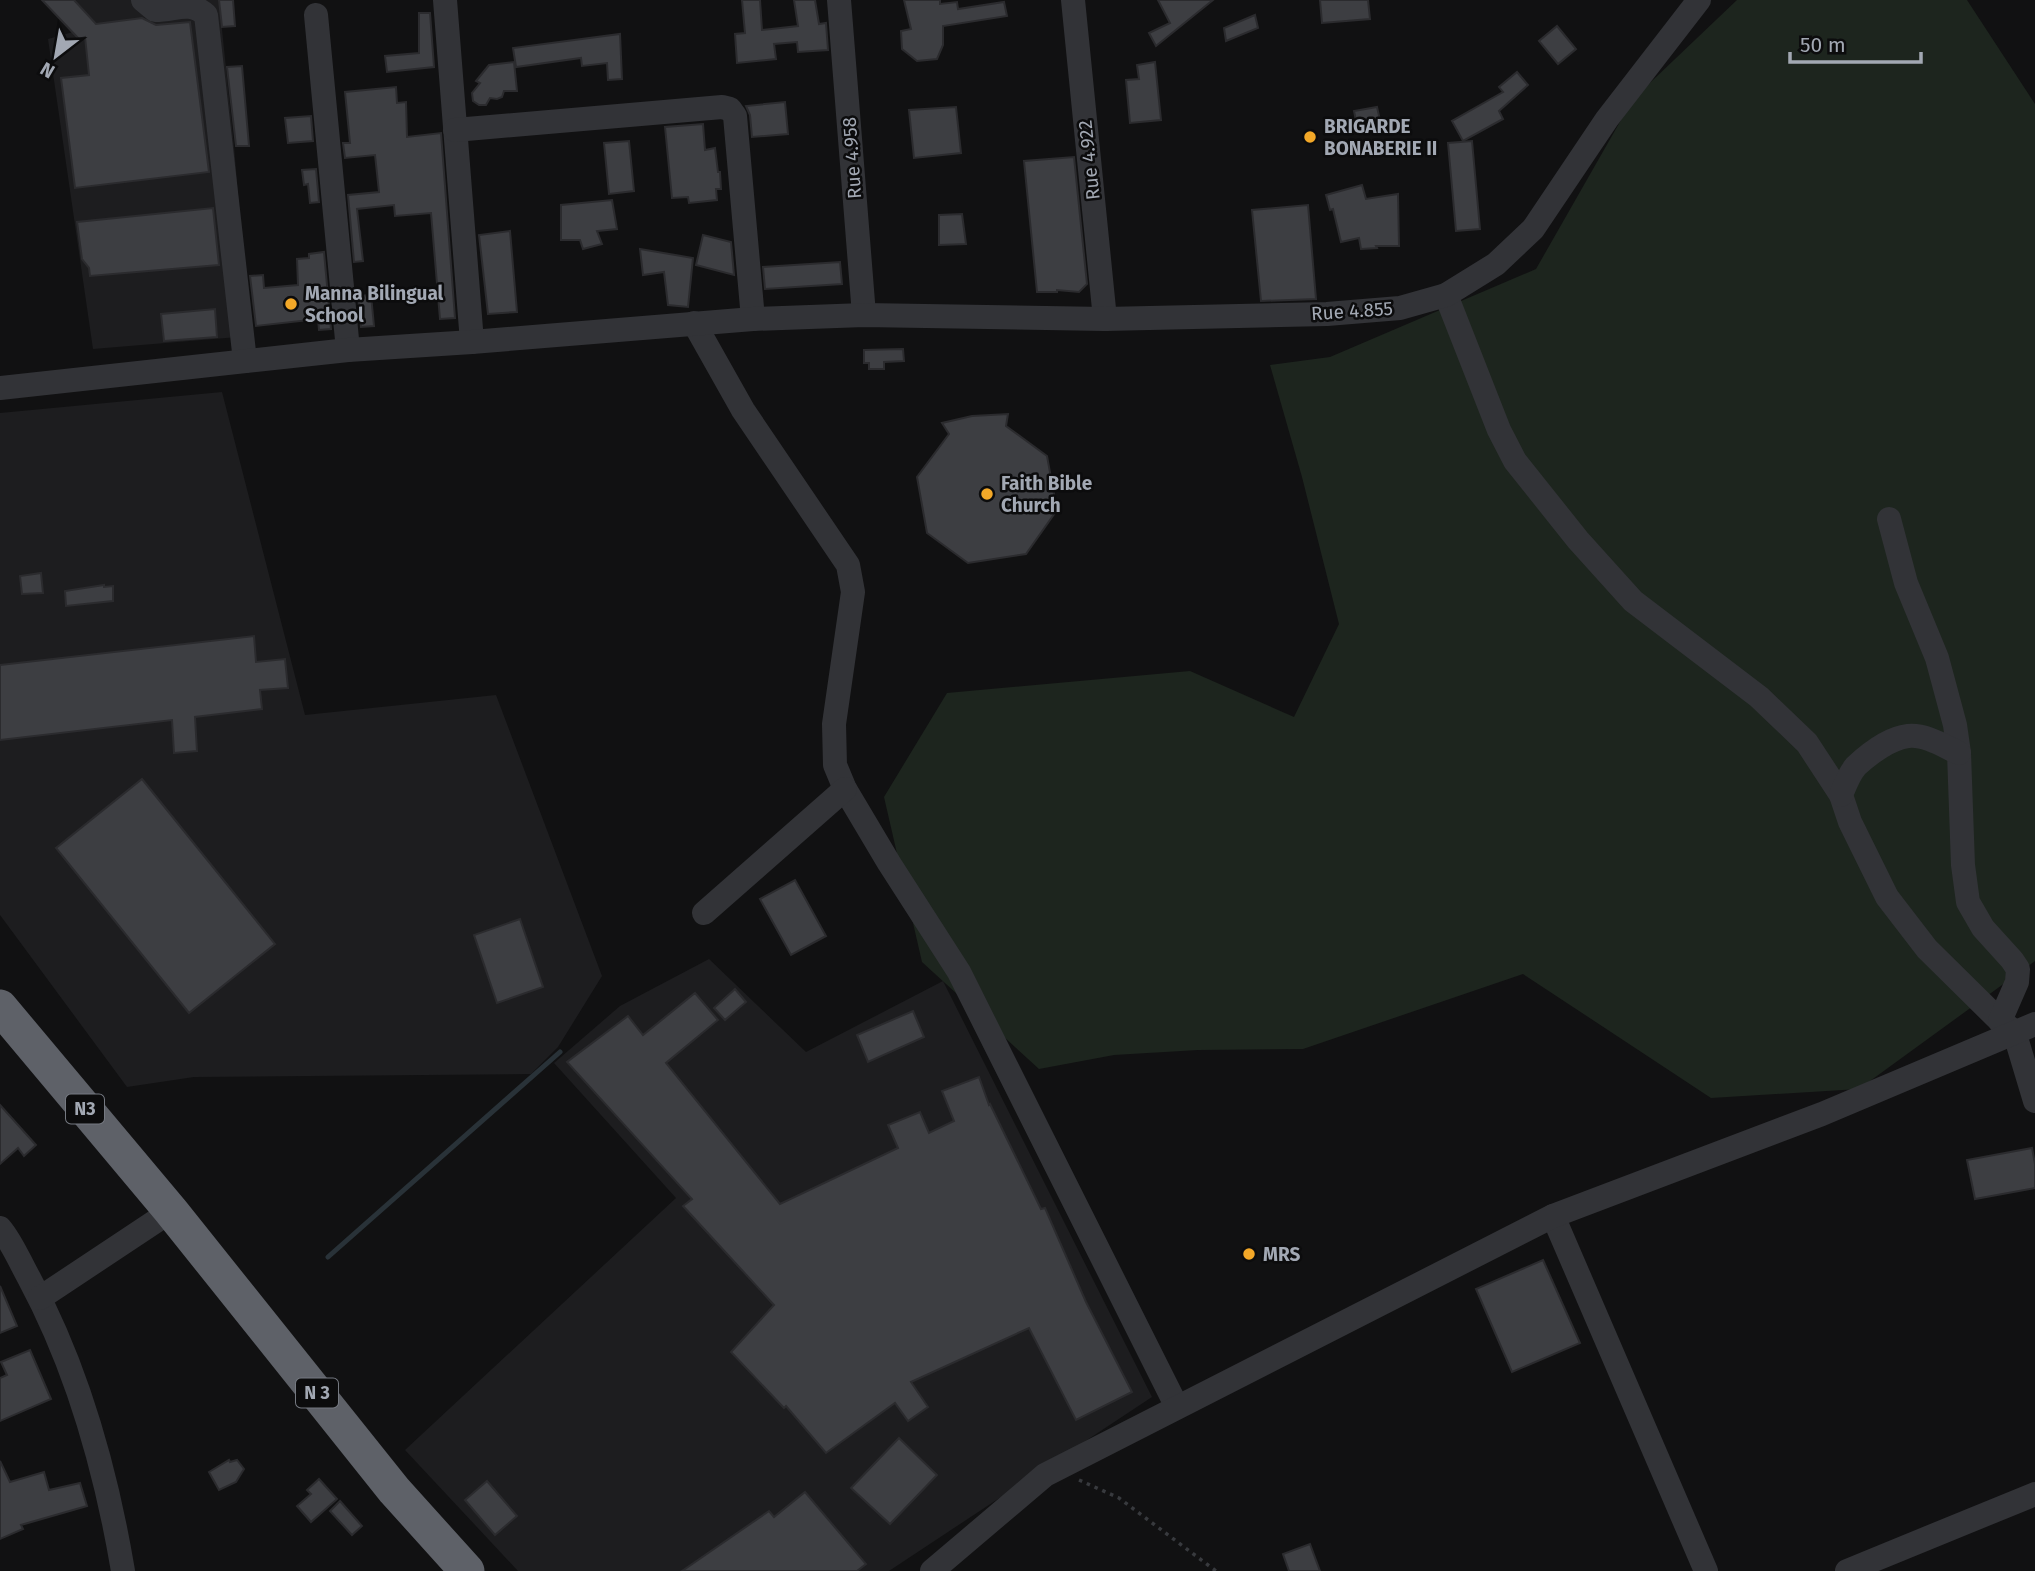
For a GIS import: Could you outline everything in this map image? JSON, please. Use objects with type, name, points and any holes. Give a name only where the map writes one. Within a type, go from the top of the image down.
[{"type":"highway","name":"N3","points":[[0,1007],[171,1211]]},
{"type":"highway","name":"N 3","points":[[171,1211],[394,1490],[467,1571]]},
{"type":"street","points":[[143,0],[155,10],[191,5],[206,15],[245,361]]},
{"type":"street","points":[[445,0],[472,342]]},
{"type":"street","name":"Rue 4.958","points":[[839,0],[864,315]]},
{"type":"street","name":"Rue 4.922","points":[[1074,0],[1105,319]]},
{"type":"street","name":"Rue 4.855","points":[[0,388],[348,349],[472,342],[753,319],[864,315],[1105,319],[1327,314],[1400,308],[1446,295],[1496,264],[1533,229],[1607,119],[1699,0]]},
{"type":"street","points":[[316,15],[348,349]]},
{"type":"street","points":[[455,130],[722,107],[730,109],[735,116],[753,319]]},
{"type":"street","points":[[1446,295],[1499,430],[1515,461],[1578,540],[1633,601],[1759,696],[1807,743],[1842,795],[1850,822],[1887,897],[1927,949],[2016,1026]]},
{"type":"street","points":[[694,323],[744,410],[848,565],[853,592],[834,723],[835,765],[845,789],[959,972],[1177,1407]]},
{"type":"street","points":[[1889,519],[1906,583],[1937,658],[1955,725],[1968,902],[1983,928],[2012,960],[2026,967],[2017,982],[2016,1026],[2035,1101]]},
{"type":"street","points":[[1842,795],[1856,766],[1894,740],[1910,736],[1933,740],[1959,753]]},
{"type":"street","points":[[704,913],[845,789]]},
{"type":"street","points":[[932,1571],[1045,1475],[1553,1216],[1822,1114],[2016,1026]]},
{"type":"street","points":[[40,1298],[171,1211]]},
{"type":"street","points":[[1553,1216],[1706,1571]]},
{"type":"street","points":[[0,1228],[40,1298],[79,1392],[112,1504],[124,1571]]},
{"type":"street","points":[[1847,1571],[2035,1494]]},
{"type":"path","points":[[1045,1475],[1078,1479],[1119,1498],[1216,1571]]},
{"type":"shaded area","points":[[42,0],[219,0],[250,336],[93,349],[48,39],[73,32]]},
{"type":"shaded area","points":[[1737,0],[1967,0],[2035,104],[2035,961],[1859,1089],[1711,1098],[1523,974],[1303,1049],[1198,1050],[1114,1055],[1039,1069],[922,962],[884,797],[947,693],[1190,671],[1294,717],[1339,624],[1270,365],[1330,357],[1536,269],[1633,99]]},
{"type":"shaded area","points":[[222,392],[305,715],[496,695],[602,976],[558,1047],[531,1074],[194,1077],[127,1087],[0,915],[0,413]]},
{"type":"shaded area","points":[[709,959],[806,1052],[943,981],[1152,1397],[889,1571],[518,1571],[405,1450],[676,1198],[554,1063],[620,1006]]},
{"type":"building","points":[[42,0],[74,0],[96,24],[142,18],[156,25],[190,22],[209,172],[75,188],[61,78],[89,75],[85,37],[79,39]]},
{"type":"building","points":[[219,0],[233,0],[235,26],[222,27]]},
{"type":"building","points":[[742,0],[760,0],[762,30],[798,26],[794,0],[815,0],[819,24],[826,23],[828,50],[798,52],[797,42],[774,44],[776,59],[737,63],[735,34],[745,33]]},
{"type":"building","points":[[904,0],[940,0],[940,4],[957,2],[958,9],[1004,2],[1007,16],[943,26],[943,45],[937,59],[917,61],[902,49],[901,31],[911,29]]},
{"type":"building","points":[[1158,0],[1213,0],[1156,46],[1149,33],[1170,23]]},
{"type":"building","points":[[1320,0],[1368,0],[1370,19],[1322,23]]},
{"type":"building","points":[[419,13],[430,13],[434,67],[387,72],[385,56],[419,53]]},
{"type":"building","points":[[1255,15],[1258,28],[1226,41],[1224,28]]},
{"type":"building","points":[[1557,26],[1576,49],[1558,64],[1539,41]]},
{"type":"building","points":[[620,34],[622,79],[608,80],[607,63],[582,66],[581,58],[516,67],[513,48]]},
{"type":"building","points":[[514,62],[517,91],[504,91],[502,97],[490,98],[486,105],[473,101],[472,93],[480,83],[476,81],[489,65]]},
{"type":"building","points":[[1155,62],[1161,120],[1130,123],[1126,80],[1139,79],[1137,65]]},
{"type":"building","points":[[242,66],[249,146],[236,146],[227,67]]},
{"type":"building","points":[[1517,72],[1528,85],[1499,111],[1503,119],[1463,141],[1452,121],[1503,92],[1499,87]]},
{"type":"building","points":[[396,87],[397,103],[406,102],[407,137],[441,133],[455,318],[440,319],[431,213],[395,216],[394,205],[357,209],[363,261],[354,262],[348,195],[379,192],[375,155],[345,158],[343,143],[350,143],[345,92]]},
{"type":"building","points":[[785,102],[788,134],[752,137],[750,115],[746,106]]},
{"type":"building","points":[[956,107],[961,153],[914,158],[909,110]]},
{"type":"building","points":[[1377,107],[1380,120],[1357,125],[1354,111]]},
{"type":"building","points":[[311,116],[313,141],[288,143],[285,118]]},
{"type":"building","points":[[703,124],[705,150],[715,148],[720,172],[721,189],[716,189],[717,200],[689,203],[688,197],[672,198],[665,127]]},
{"type":"building","points":[[629,141],[634,191],[609,194],[604,143]]},
{"type":"building","points":[[1472,141],[1480,229],[1456,231],[1448,143]]},
{"type":"building","points":[[1074,157],[1087,284],[1079,292],[1037,292],[1024,161]]},
{"type":"building","points":[[316,169],[319,202],[310,203],[308,184],[304,185],[302,170]]},
{"type":"building","points":[[1362,185],[1366,199],[1398,194],[1399,246],[1361,249],[1359,238],[1341,242],[1333,209],[1330,210],[1326,195]]},
{"type":"building","points":[[612,200],[617,229],[597,231],[602,244],[583,249],[580,240],[561,240],[561,205]]},
{"type":"building","points":[[1308,205],[1316,299],[1261,301],[1252,210]]},
{"type":"building","points":[[213,208],[219,265],[90,276],[89,268],[82,259],[77,222]]},
{"type":"building","points":[[962,214],[966,244],[939,245],[939,215]]},
{"type":"building","points":[[510,231],[517,312],[488,314],[479,235]]},
{"type":"building","points":[[703,235],[731,242],[734,275],[696,265]]},
{"type":"building","points":[[640,249],[693,258],[688,307],[668,305],[664,272],[643,275]]},
{"type":"building","points":[[324,252],[331,329],[319,330],[318,319],[256,326],[250,276],[263,275],[264,288],[298,285],[297,259]]},
{"type":"building","points":[[840,262],[842,284],[765,289],[763,267]]},
{"type":"building","points":[[371,295],[374,326],[361,327],[358,296]]},
{"type":"building","points":[[215,309],[217,337],[164,341],[161,314]]},
{"type":"building","points":[[903,349],[904,361],[884,362],[884,369],[869,369],[869,363],[864,363],[864,350]]},
{"type":"building","name":"Faith Bible Church","points":[[1008,414],[1006,426],[1047,456],[1057,510],[1026,554],[968,563],[927,533],[917,477],[949,434],[942,423],[972,416]]},
{"type":"building","points":[[41,573],[43,593],[22,594],[20,576]]},
{"type":"building","points":[[113,586],[113,601],[66,606],[65,591]]},
{"type":"building","points":[[254,636],[256,662],[285,659],[288,688],[260,690],[262,709],[195,717],[197,751],[174,753],[172,720],[0,740],[0,665]]},
{"type":"building","points":[[142,779],[275,944],[189,1013],[56,848]]},
{"type":"building","points":[[795,880],[826,936],[791,955],[760,899]]},
{"type":"building","points":[[520,919],[543,987],[497,1003],[474,935]]},
{"type":"building","points":[[735,989],[746,1002],[725,1020],[714,1008]]},
{"type":"building","points":[[695,993],[718,1020],[666,1063],[780,1204],[898,1148],[888,1125],[920,1112],[929,1133],[954,1121],[942,1091],[979,1077],[989,1105],[1041,1209],[1045,1208],[1086,1302],[1132,1392],[1076,1420],[1029,1328],[911,1382],[928,1407],[908,1421],[895,1403],[826,1453],[786,1406],[784,1408],[731,1352],[774,1305],[683,1206],[692,1199],[567,1062],[628,1016],[643,1035]]},
{"type":"building","points":[[913,1011],[924,1037],[868,1062],[857,1035]]},
{"type":"building","points":[[0,1105],[36,1145],[24,1156],[18,1148],[0,1164]]},
{"type":"building","points":[[2032,1148],[2035,1188],[1975,1199],[1967,1160]]},
{"type":"building","points":[[1543,1260],[1580,1343],[1512,1372],[1476,1289]]},
{"type":"building","points":[[0,1286],[17,1326],[0,1333]]},
{"type":"building","points":[[30,1350],[51,1399],[0,1421],[0,1378],[7,1375],[1,1362]]},
{"type":"building","points":[[899,1438],[937,1475],[890,1524],[851,1488]]},
{"type":"building","points":[[229,1460],[237,1460],[244,1469],[236,1482],[219,1490],[209,1472]]},
{"type":"building","points":[[0,1461],[10,1482],[44,1472],[49,1490],[80,1483],[87,1506],[21,1525],[23,1529],[0,1539]]},
{"type":"building","points":[[319,1479],[337,1499],[311,1522],[297,1506],[311,1494],[307,1490]]},
{"type":"building","points":[[487,1481],[517,1516],[495,1535],[465,1500]]},
{"type":"building","points":[[805,1492],[866,1564],[857,1571],[682,1571],[769,1511],[774,1517]]},
{"type":"building","points":[[340,1501],[362,1526],[352,1535],[330,1511]]},
{"type":"building","points":[[1310,1544],[1320,1571],[1289,1571],[1283,1554]]},
{"type":"waterway","points":[[328,1257],[560,1052]]},
{"type":"place","name":"BRIGARDE BONABERIE II","points":[[1310,137]]},
{"type":"place","name":"Manna Bilingual School","points":[[291,304]]},
{"type":"place","name":"Faith Bible Church","points":[[987,494]]},
{"type":"place","name":"MRS","points":[[1249,1254]]}]
